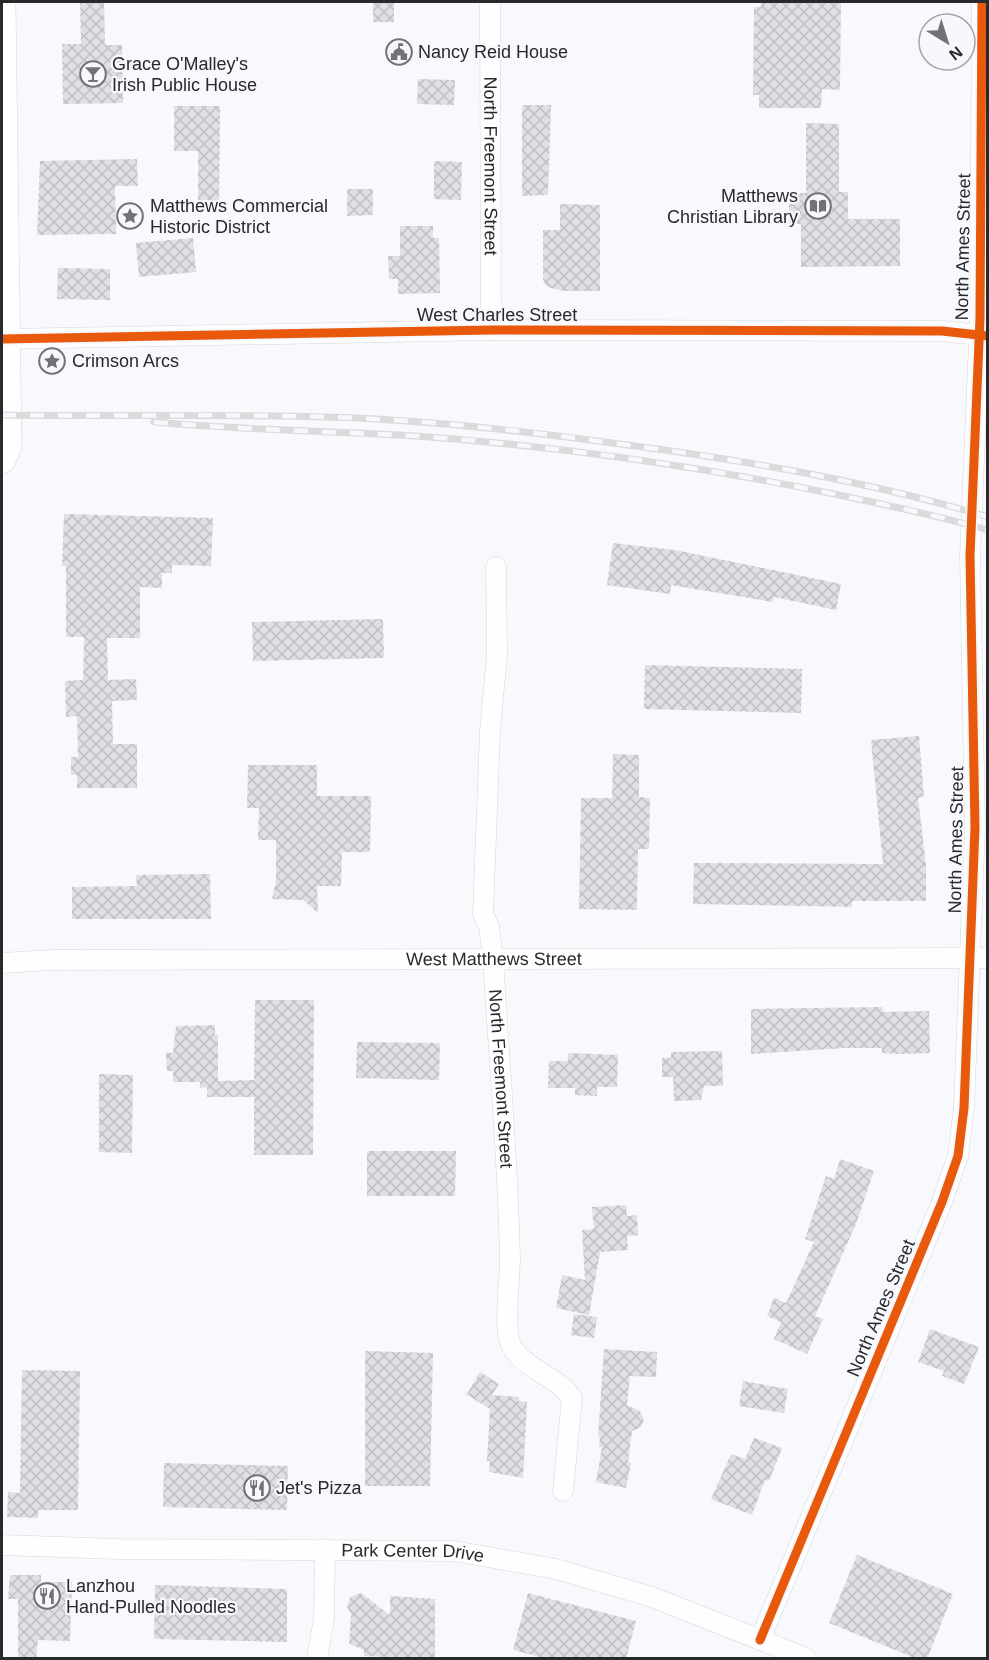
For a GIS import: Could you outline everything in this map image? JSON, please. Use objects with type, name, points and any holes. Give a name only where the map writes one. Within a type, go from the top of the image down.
[{"type":"main road","points":[[2,2],[8,446],[2,460]]},
{"type":"street","name":"North Freemont Street","points":[[490,2],[491,330]]},
{"type":"street","name":"North Ames Street","points":[[760,1640],[942,1202],[958,1156],[979,958],[970,556],[983,336],[982,2]]},
{"type":"street","name":"West Charles Street","points":[[6,339],[491,330],[942,331],[983,336]]},
{"type":"street","name":"North Freemont Street","points":[[496,567],[496,654],[490,732],[483,914],[489,927],[493,958],[510,1259],[508,1331],[510,1344],[522,1358],[565,1389],[572,1398],[563,1491]]},
{"type":"street","name":"West Matthews Street","points":[[2,963],[51,960],[979,958]]},
{"type":"street","name":"Park Center Drive","points":[[2,1545],[119,1549],[454,1551],[556,1569],[652,1597],[806,1659]]},
{"type":"street","points":[[317,1659],[324,1619],[325,1549]]},
{"type":"building","name":"Grace O'Malley's Irish Public House","points":[[80,2],[104,2],[105,45],[122,45],[123,103],[63,104],[62,44],[81,44]]},
{"type":"building","points":[[373,2],[394,2],[394,22],[373,22]]},
{"type":"building","points":[[761,2],[841,2],[840,90],[822,89],[821,108],[759,108],[759,95],[753,95],[754,7],[761,7]]},
{"type":"building","points":[[418,79],[455,80],[454,105],[417,104]]},
{"type":"building","points":[[522,105],[551,105],[548,195],[522,196]]},
{"type":"building","points":[[174,106],[220,106],[219,206],[198,206],[198,151],[174,151]]},
{"type":"building","name":"Matthews Christian Library","points":[[806,123],[839,124],[839,192],[848,192],[848,219],[900,219],[900,266],[801,267],[801,224],[789,224],[789,193],[806,193]]},
{"type":"building","points":[[137,159],[138,186],[115,186],[116,234],[37,235],[40,161]]},
{"type":"building","points":[[434,161],[462,162],[461,200],[434,199]]},
{"type":"building","points":[[347,189],[373,189],[373,215],[347,216]]},
{"type":"building","points":[[560,204],[600,205],[600,291],[564,291],[547,287],[543,280],[543,230],[560,230]]},
{"type":"building","points":[[400,226],[433,226],[433,238],[439,238],[440,293],[398,294],[398,279],[389,279],[388,256],[400,256]]},
{"type":"building","points":[[193,238],[196,272],[139,277],[136,243]]},
{"type":"building","points":[[58,268],[110,269],[110,300],[57,299]]},
{"type":"building","points":[[64,514],[213,518],[211,566],[172,565],[172,573],[162,573],[162,588],[140,587],[140,638],[107,638],[108,680],[136,679],[137,700],[112,701],[113,744],[137,744],[137,788],[77,788],[77,775],[71,775],[71,757],[78,757],[77,716],[66,717],[65,681],[83,680],[84,637],[66,637],[66,566],[62,566]]},
{"type":"building","points":[[613,543],[675,550],[841,584],[836,610],[774,597],[773,602],[671,585],[670,594],[607,585]]},
{"type":"building","points":[[383,619],[384,658],[253,661],[252,622]]},
{"type":"building","points":[[645,665],[802,669],[801,713],[644,709]]},
{"type":"building","points":[[919,736],[924,797],[918,798],[926,865],[926,901],[852,901],[852,907],[693,904],[694,863],[883,864],[871,740]]},
{"type":"building","points":[[613,754],[639,755],[639,797],[650,798],[649,849],[638,849],[637,910],[579,909],[581,798],[612,798]]},
{"type":"building","points":[[248,765],[317,765],[317,796],[371,796],[370,852],[342,852],[341,886],[317,886],[318,913],[303,900],[272,899],[276,882],[276,840],[258,840],[259,808],[247,808]]},
{"type":"building","points":[[210,874],[211,919],[72,919],[72,887],[137,886],[136,875]]},
{"type":"building","points":[[255,1000],[314,1000],[313,1155],[254,1155],[254,1097],[207,1097],[207,1087],[200,1088],[200,1082],[173,1082],[173,1071],[167,1071],[166,1052],[173,1053],[176,1026],[215,1025],[215,1035],[218,1035],[218,1081],[254,1080]]},
{"type":"building","points":[[882,1007],[883,1012],[929,1011],[930,1053],[882,1053],[882,1048],[846,1048],[751,1054],[751,1009]]},
{"type":"building","points":[[357,1042],[440,1043],[439,1080],[356,1078]]},
{"type":"building","points":[[722,1051],[723,1086],[704,1086],[701,1100],[674,1101],[673,1077],[662,1077],[662,1058],[671,1058],[671,1052]]},
{"type":"building","points":[[568,1053],[618,1055],[617,1087],[597,1087],[597,1096],[575,1095],[575,1088],[548,1088],[549,1061],[568,1061]]},
{"type":"building","points":[[99,1074],[133,1075],[132,1153],[99,1152]]},
{"type":"building","points":[[367,1151],[456,1151],[455,1196],[367,1196]]},
{"type":"building","points":[[840,1159],[874,1171],[856,1224],[815,1316],[823,1319],[807,1354],[774,1339],[781,1322],[767,1316],[774,1298],[786,1303],[814,1242],[805,1239],[826,1176],[834,1179]]},
{"type":"building","points":[[626,1205],[627,1216],[637,1215],[638,1235],[627,1236],[628,1250],[600,1252],[589,1315],[556,1308],[562,1275],[585,1280],[582,1230],[594,1229],[592,1207]]},
{"type":"building","points":[[574,1314],[597,1317],[594,1338],[571,1335]]},
{"type":"building","points":[[930,1329],[979,1347],[964,1384],[942,1376],[944,1371],[918,1362]]},
{"type":"building","points":[[604,1349],[657,1352],[656,1377],[630,1376],[627,1405],[640,1411],[644,1419],[641,1427],[632,1431],[628,1462],[631,1463],[626,1488],[596,1482],[602,1447],[599,1447],[600,1437],[598,1436]]},
{"type":"building","points":[[365,1351],[433,1353],[430,1486],[365,1486]]},
{"type":"building","points":[[22,1370],[80,1371],[78,1510],[38,1510],[38,1518],[7,1517],[8,1492],[20,1493]]},
{"type":"building","points":[[480,1372],[499,1384],[492,1395],[519,1397],[519,1401],[527,1402],[523,1478],[489,1472],[490,1461],[487,1461],[490,1409],[464,1393],[467,1394]]},
{"type":"building","points":[[743,1381],[788,1389],[784,1413],[739,1406]]},
{"type":"building","points":[[754,1438],[782,1448],[769,1481],[765,1480],[752,1515],[711,1499],[731,1454],[745,1459]]},
{"type":"building","points":[[164,1463],[288,1466],[287,1510],[163,1507]]},
{"type":"building","points":[[857,1555],[953,1594],[927,1659],[917,1659],[829,1623]]},
{"type":"building","points":[[10,1575],[41,1575],[41,1582],[72,1582],[70,1641],[38,1640],[36,1659],[18,1659],[18,1599],[8,1599]]},
{"type":"building","points":[[155,1585],[287,1589],[287,1642],[154,1639]]},
{"type":"building","points":[[361,1593],[390,1615],[390,1596],[435,1599],[435,1659],[364,1656],[364,1650],[349,1644],[351,1614],[347,1607],[350,1597]]},
{"type":"building","points":[[528,1593],[636,1621],[626,1659],[547,1659],[513,1650]]},
{"type":"railway","points":[[2,415],[312,417],[422,422],[488,428],[666,450],[805,473],[943,504],[988,517]]},
{"type":"railway","points":[[154,422],[416,436],[572,451],[675,465],[778,483],[909,510],[988,530]]},
{"type":"cycle path","points":[[760,1640],[942,1202],[958,1156],[964,1108],[975,827],[970,556],[980,318],[982,2]]},
{"type":"cycle path","points":[[2,339],[491,330],[942,331],[988,336]]},
{"type":"place","name":"Nancy Reid House","points":[[399,52]]},
{"type":"place","name":"Grace O'Malley's Irish Public House","points":[[93,74]]},
{"type":"place","name":"Matthews Christian Library","points":[[818,206]]},
{"type":"place","name":"Matthews Commercial Historic District","points":[[130,216]]},
{"type":"place","name":"Crimson Arcs","points":[[52,361]]},
{"type":"place","name":"Jet's Pizza","points":[[257,1488]]},
{"type":"place","name":"Lanzhou Hand-Pulled Noodles","points":[[47,1596]]}]
